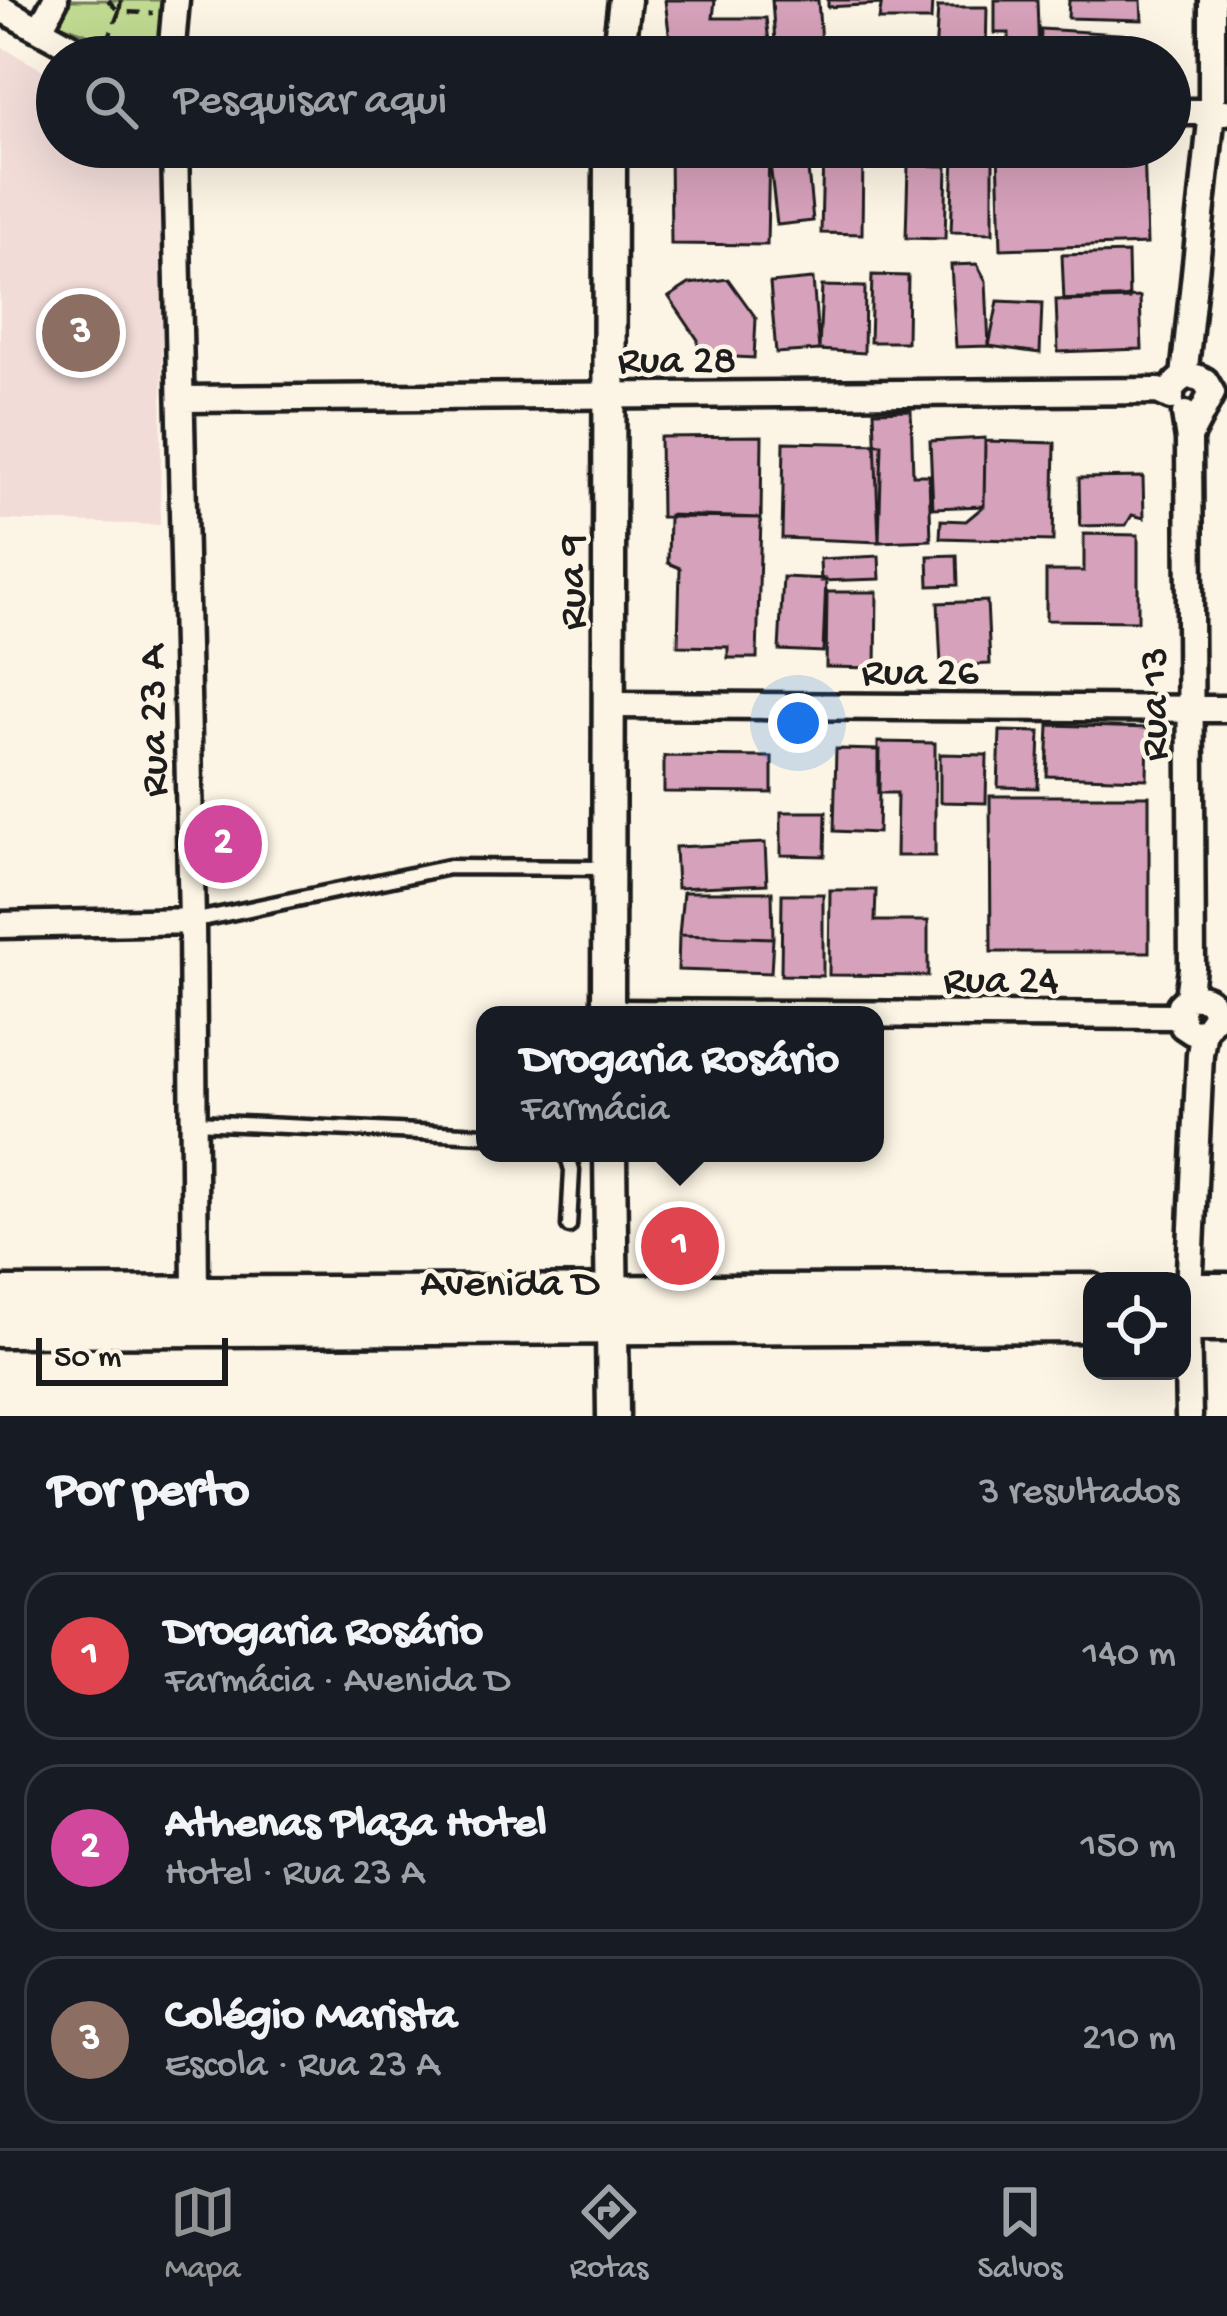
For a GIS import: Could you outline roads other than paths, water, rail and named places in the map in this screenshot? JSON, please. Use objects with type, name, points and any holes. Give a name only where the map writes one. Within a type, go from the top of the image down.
[{"type":"main road","points":[[1191,1305],[1227,1292]]},
{"type":"main road","name":"Avenida D","points":[[0,1328],[1083,1293]]},
{"type":"main road","name":"Avenida D","points":[[0,1296],[196,1294],[1083,1323]]},
{"type":"main road","points":[[1191,1309],[1227,1322]]},
{"type":"street","points":[[40,29],[55,0]]},
{"type":"street","points":[[621,36],[625,0]]},
{"type":"street","name":"Rua 13","points":[[1187,1272],[1201,1019],[1192,968],[1189,440],[1220,112],[1212,0]]},
{"type":"street","points":[[168,6],[170,36]]},
{"type":"street","points":[[0,8],[60,36]]},
{"type":"street","name":"Rua 23 A","points":[[176,168],[196,1294]]},
{"type":"street","name":"Rua 9","points":[[608,1006],[610,168]]},
{"type":"street","name":"Rua 28","points":[[182,399],[1196,390]]},
{"type":"street","name":"Rua 26","points":[[612,705],[1227,709]]},
{"type":"street","points":[[0,925],[192,921]]},
{"type":"street","name":"Rua 24","points":[[884,1016],[1201,1019]]},
{"type":"street","points":[[610,1162],[613,1416]]},
{"type":"street","name":"Rua 13","points":[[1188,1380],[1189,1416]]},
{"type":"lane","points":[[192,921],[448,867],[610,868]]},
{"type":"lane","points":[[194,1122],[476,1136]]},
{"type":"lane","points":[[569,1226],[570,1162]]},
{"type":"place","name":"Colégio Marista","points":[[81,333]]},
{"type":"place","name":"Athenas Plaza Hotel","points":[[223,844]]},
{"type":"place","name":"Drogaria Rosário","points":[[680,1246]]}]
